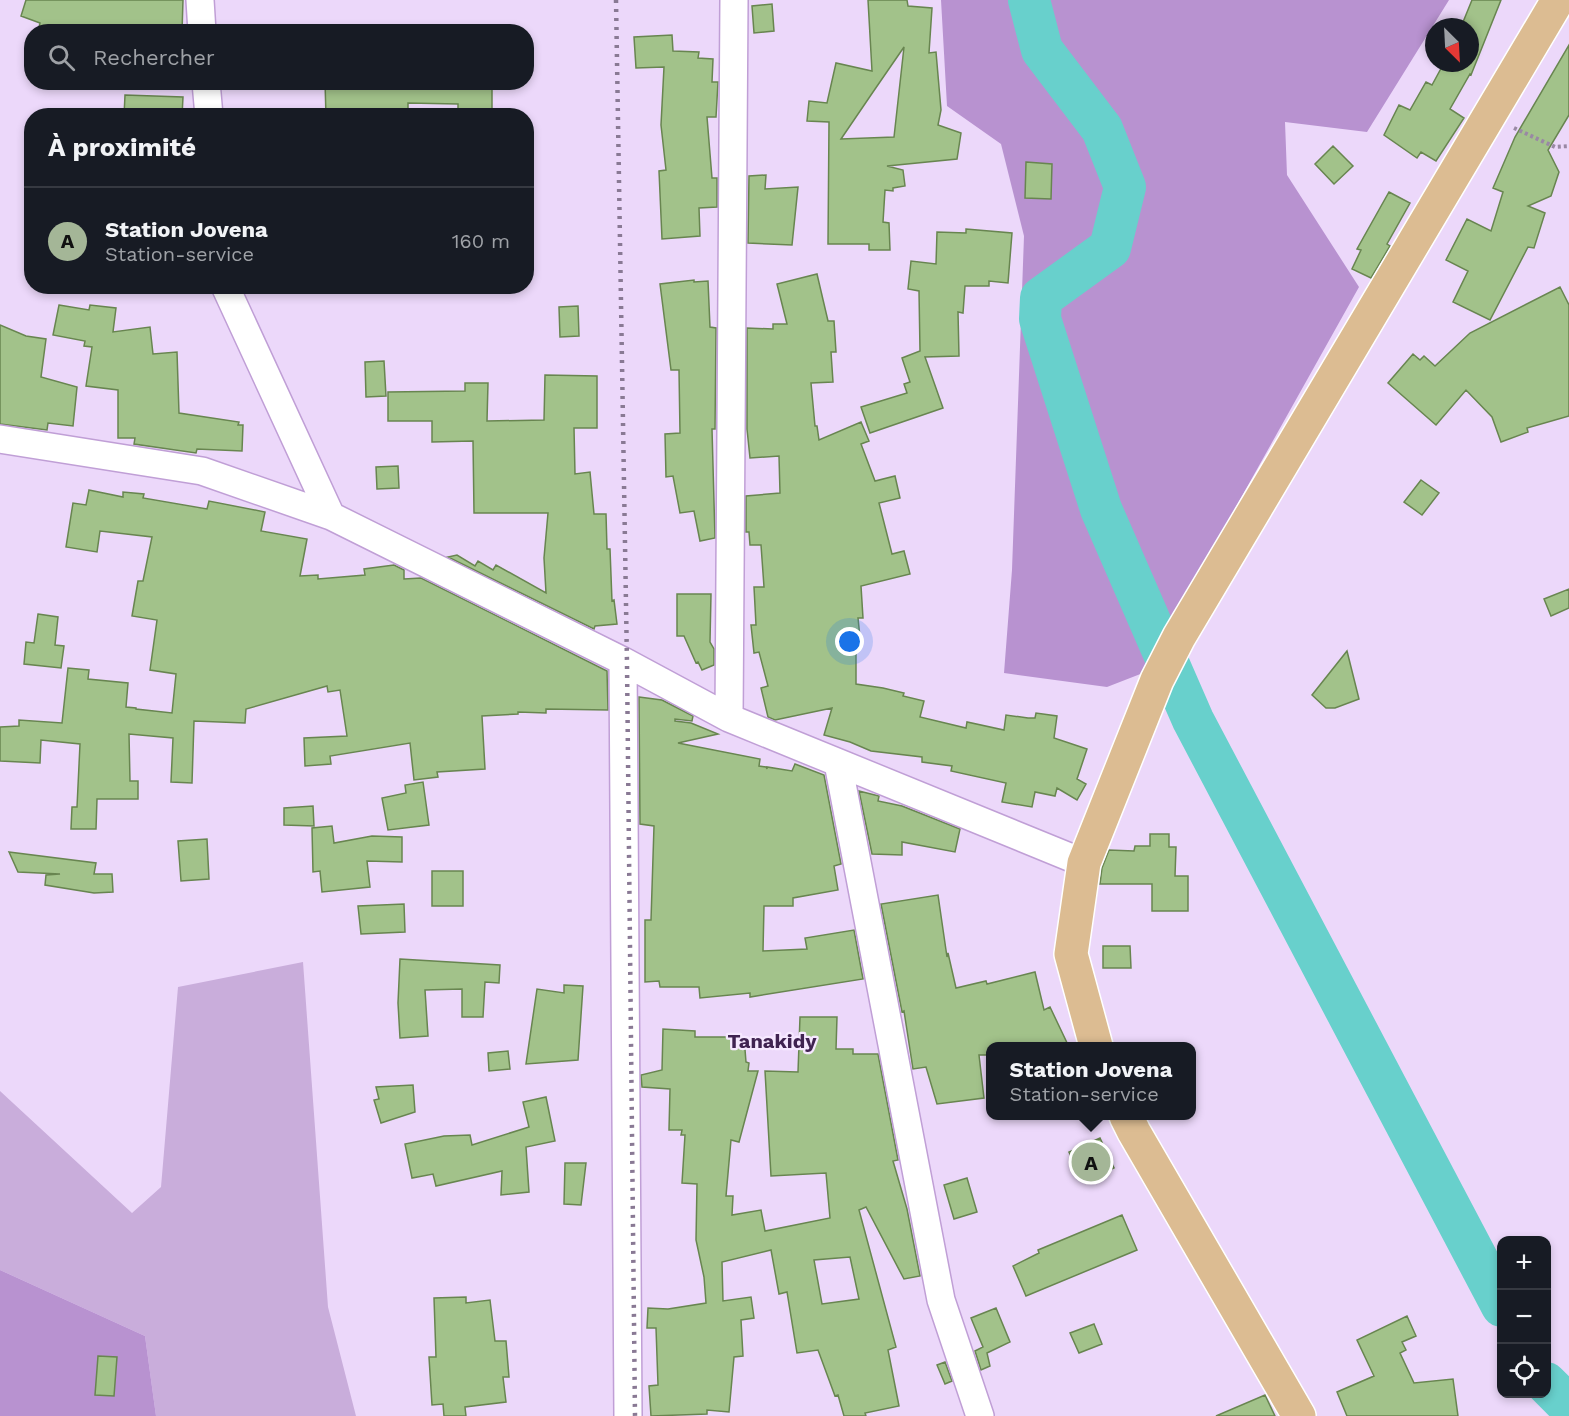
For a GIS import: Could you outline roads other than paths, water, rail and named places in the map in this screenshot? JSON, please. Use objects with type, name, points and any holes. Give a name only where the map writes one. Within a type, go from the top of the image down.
[{"type":"main road","points":[[1095,1042],[1071,954],[1084,863],[1157,680],[1179,637],[1558,0]]},
{"type":"main road","points":[[1128,1120],[1299,1416]]},
{"type":"street","points":[[200,0],[202,24]]},
{"type":"street","points":[[729,718],[734,0]]},
{"type":"street","points":[[206,90],[208,108]]},
{"type":"street","points":[[229,294],[331,516]]},
{"type":"street","points":[[0,439],[202,471],[331,516],[623,661],[729,718],[1084,863]]},
{"type":"street","points":[[623,661],[628,1416]]},
{"type":"street","points":[[838,763],[941,1300],[980,1416]]},
{"type":"waterway","points":[[1029,0],[1042,50],[1102,129],[1125,187],[1110,248],[1041,298],[1040,319],[1101,509],[1193,720],[1497,1297]]},
{"type":"waterway","points":[[1551,1388],[1569,1406]]},
{"type":"railway","points":[[616,0],[627,664],[635,1416]]},
{"type":"place","name":"Station Jovena","points":[[1091,1162]]},
{"type":"district","name":"Tanakidy","points":[[772,1041]]}]
